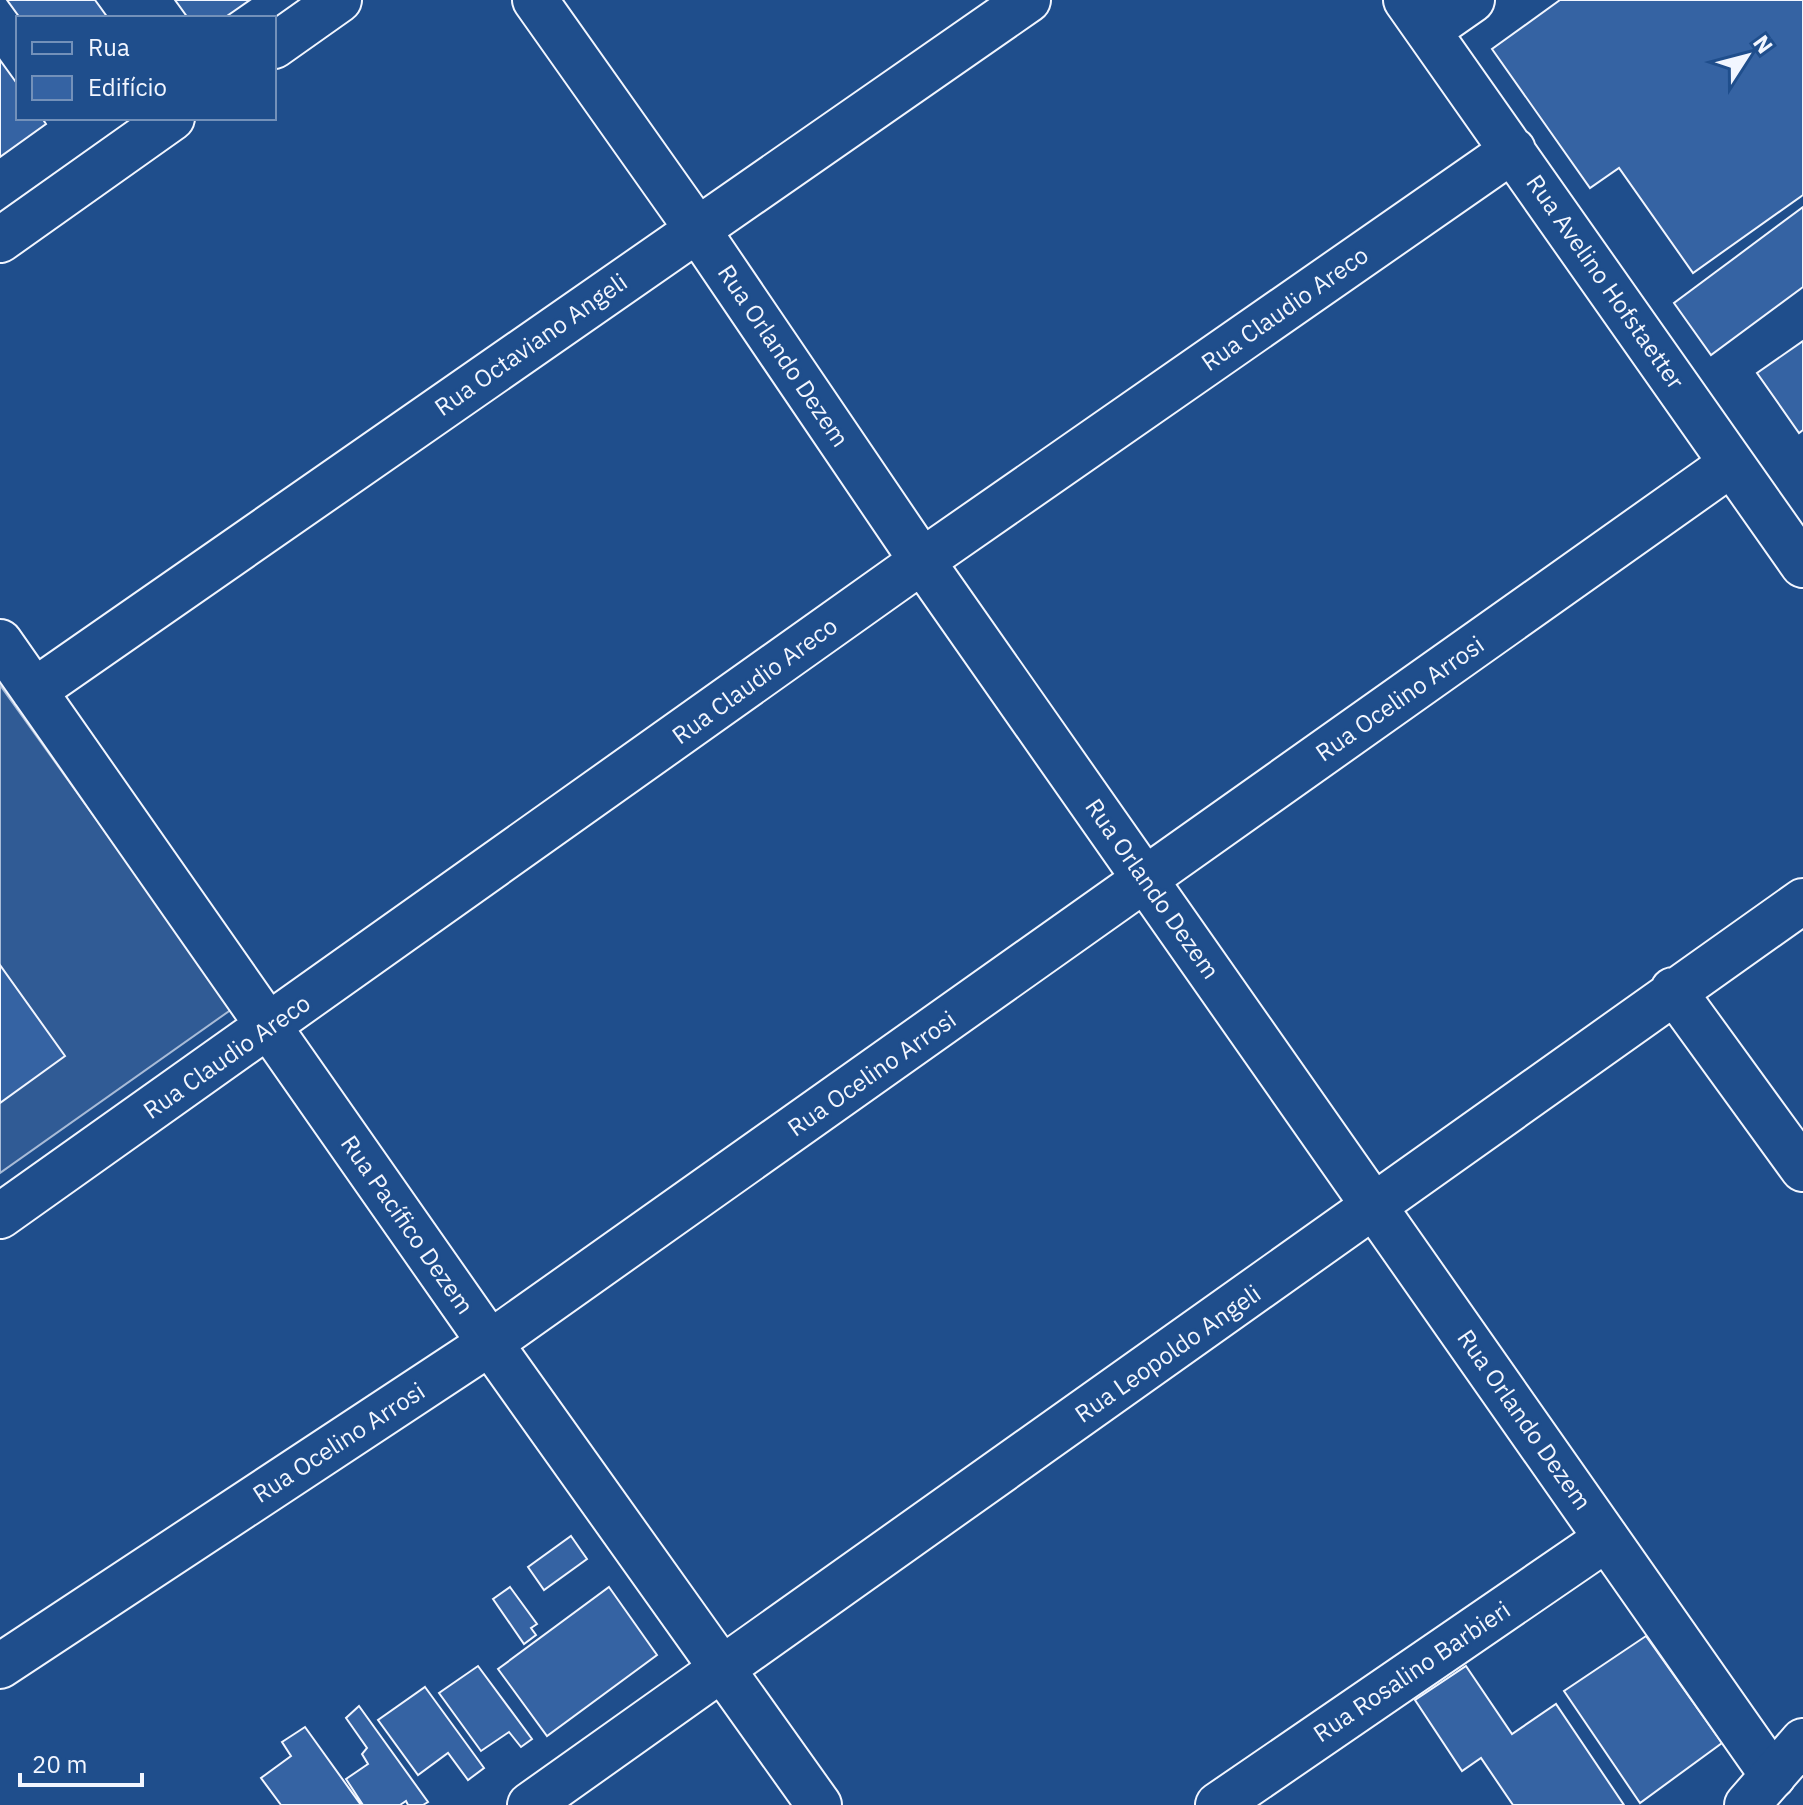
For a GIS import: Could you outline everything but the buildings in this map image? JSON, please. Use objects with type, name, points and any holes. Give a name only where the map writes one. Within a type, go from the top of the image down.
[{"type":"street","points":[[276,45],[339,0]]},
{"type":"street","name":"Rua Orlando Dezem","points":[[535,0],[697,229],[922,561],[1376,1205],[1606,1539],[1760,1790]]},
{"type":"street","name":"Rua Octaviano Angeli","points":[[34,691],[1028,0]]},
{"type":"street","points":[[1418,15],[1472,0]]},
{"type":"street","name":"Rua Avelino Hofstaetter","points":[[1418,15],[1803,565]]},
{"type":"street","points":[[0,240],[169,120]]},
{"type":"street","name":"Rua Claudio Areco","points":[[0,1216],[922,561],[1513,150]]},
{"type":"street","name":"Rua Ocelino Arrosi","points":[[0,1666],[490,1343],[1731,464]]},
{"type":"street","name":"Rua Pacífico Dezem","points":[[0,642],[490,1343],[819,1805]]},
{"type":"street","name":"Rua Leopoldo Angeli","points":[[530,1805],[1376,1205],[1673,990],[1803,901]]},
{"type":"street","points":[[1673,990],[1803,1169]]},
{"type":"street","name":"Rua Rosalino Barbieri","points":[[1218,1805],[1606,1539]]},
{"type":"street","points":[[1760,1790],[1803,1741]]},
{"type":"shaded area","points":[[0,685],[232,1009],[0,1173]]}]
